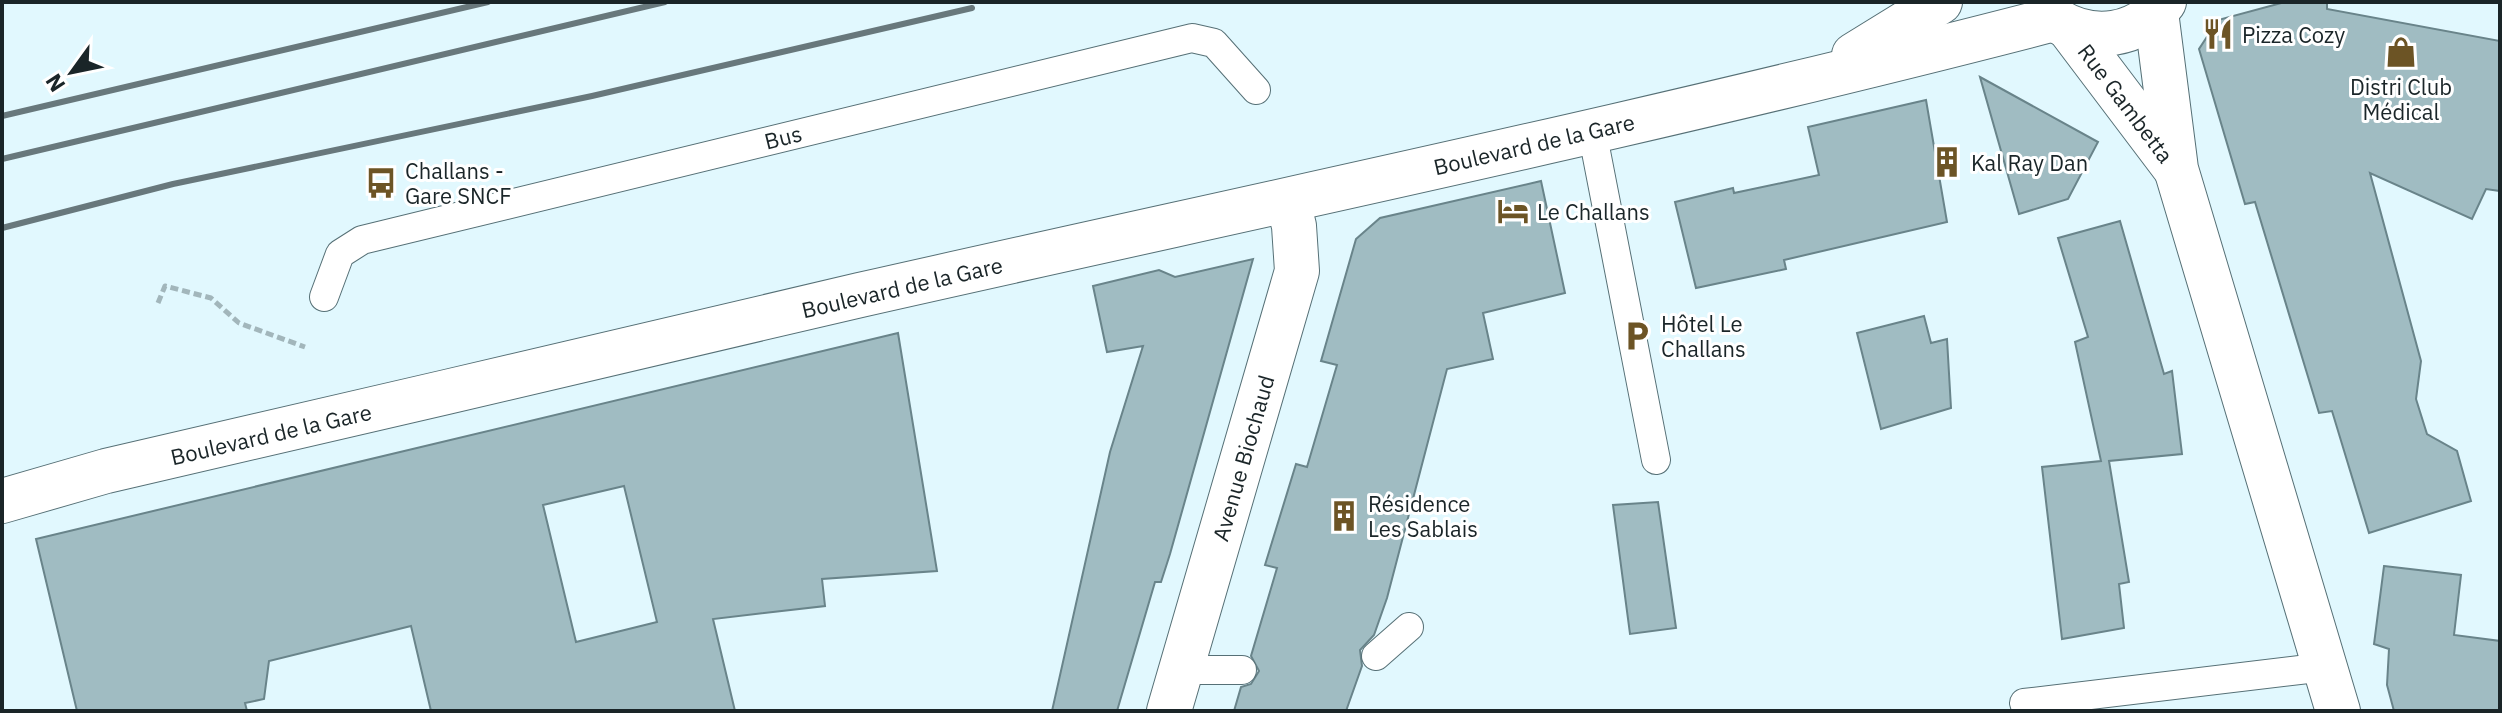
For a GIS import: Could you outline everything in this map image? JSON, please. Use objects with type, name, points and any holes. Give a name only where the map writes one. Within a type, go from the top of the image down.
[{"type":"main road","name":"Boulevard de la Gare","points":[[1805,83],[1914,21],[1940,2]]},
{"type":"main road","points":[[2054,16],[2092,35],[2115,34],[2138,26],[2160,7]]},
{"type":"main road","name":"Rue Gambetta","points":[[2160,7],[2176,169]]},
{"type":"main road","name":"Boulevard de la Gare","points":[[2,501],[106,471],[859,295],[1288,202],[1805,83],[2054,16]]},
{"type":"main road","name":"Rue Gambetta","points":[[2054,16],[2176,169]]},
{"type":"main road","points":[[2176,169],[2338,711]]},
{"type":"main road","name":"Avenue Biochaud","points":[[1169,711],[1297,271],[1288,202]]},
{"type":"lane","name":"Bus","points":[[324,297],[340,254],[362,240],[1192,38],[1214,43],[1256,90]]},
{"type":"lane","points":[[1592,131],[1656,460]]},
{"type":"lane","points":[[1376,656],[1409,627]]},
{"type":"lane","points":[[2024,703],[2325,667]]},
{"type":"lane","points":[[1181,670],[1242,670]]},
{"type":"path","points":[[158,303],[165,286],[211,298],[239,323],[305,347]]},
{"type":"building","points":[[2285,2],[2327,2],[2327,9],[2500,41],[2500,191],[2486,189],[2472,219],[2370,173],[2421,361],[2416,399],[2427,434],[2457,451],[2471,501],[2369,533],[2332,411],[2319,413],[2255,202],[2245,204],[2199,49],[2218,20]]},
{"type":"building","points":[[1980,77],[2098,142],[2068,199],[2019,214]]},
{"type":"building","points":[[1926,100],[1947,222],[1784,260],[1786,269],[1696,288],[1675,202],[1733,188],[1734,193],[1819,175],[1808,127]]},
{"type":"building","points":[[1541,181],[1565,293],[1483,313],[1493,359],[1447,369],[1387,598],[1374,635],[1360,650],[1362,666],[1346,711],[1234,711],[1241,687],[1251,684],[1259,671],[1251,656],[1277,568],[1265,565],[1296,464],[1307,467],[1337,365],[1321,361],[1356,239],[1380,218]]},
{"type":"building","points":[[2120,221],[2164,374],[2172,371],[2182,454],[2109,461],[2129,582],[2119,584],[2124,628],[2062,639],[2042,467],[2101,461],[2075,342],[2088,337],[2058,238]]},
{"type":"building","points":[[1253,259],[1170,554],[1161,582],[1155,582],[1117,711],[1052,711],[1110,452],[1143,346],[1107,352],[1093,286],[1159,270],[1175,277]]},
{"type":"building","points":[[1924,316],[1931,343],[1947,339],[1951,408],[1881,429],[1857,333]]},
{"type":"building","points":[[898,333],[937,571],[822,579],[825,606],[713,619],[735,711],[431,711],[411,626],[269,661],[264,699],[245,703],[247,711],[77,711],[36,539]],"holes":[[[624,486],[657,622],[576,642],[543,505]]]},
{"type":"building","points":[[1658,502],[1676,628],[1630,634],[1613,505]]},
{"type":"building","points":[[2384,566],[2461,575],[2454,635],[2500,641],[2500,711],[2394,711],[2387,685],[2389,649],[2374,644]]},
{"type":"railway","points":[[2,116],[488,2]]},
{"type":"railway","points":[[2,159],[665,2]]},
{"type":"railway","points":[[2,228],[173,184],[592,96],[972,8]]},
{"type":"place","name":"Pizza Cozy","points":[[2218,34]]},
{"type":"place","name":"Distri Club Médical","points":[[2401,52]]},
{"type":"place","name":"Kal Ray Dan","points":[[1947,162]]},
{"type":"place","name":"Challans - Gare SNCF","points":[[381,183]]},
{"type":"place","name":"Le Challans","points":[[1513,211]]},
{"type":"place","name":"Hôtel Le Challans","points":[[1637,336]]},
{"type":"place","name":"Résidence Les Sablais","points":[[1344,516]]}]
